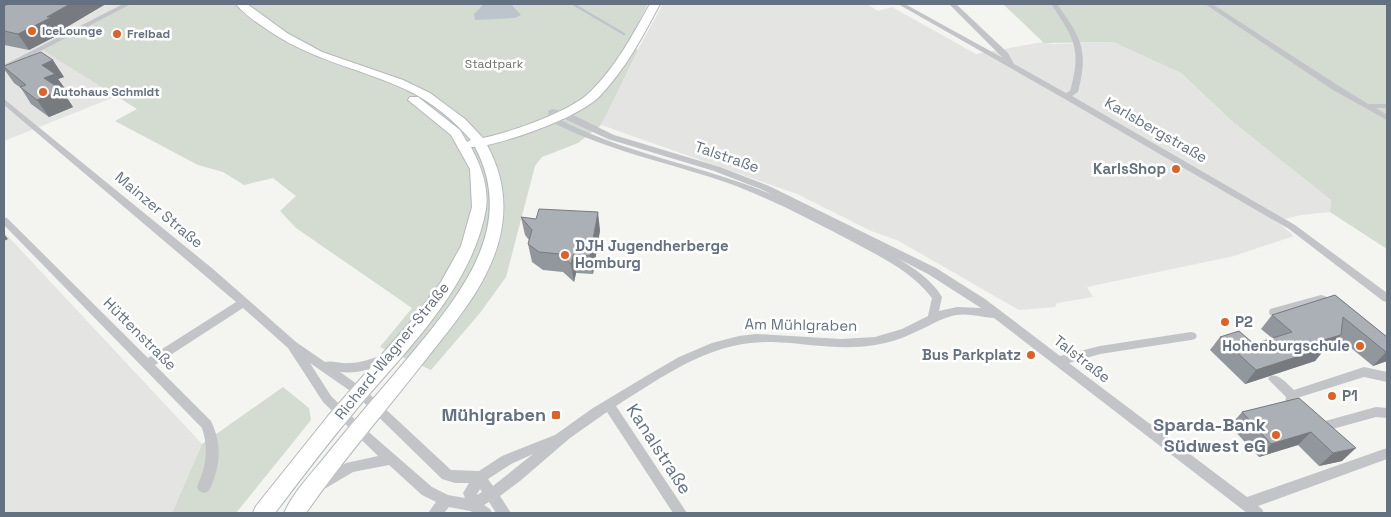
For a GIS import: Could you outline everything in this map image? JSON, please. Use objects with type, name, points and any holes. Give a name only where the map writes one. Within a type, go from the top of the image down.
[{"type":"main road","points":[[241,4],[274,30],[424,106],[473,141],[556,115],[594,95],[632,47],[655,4]]},
{"type":"main road","name":"Richard-Wagner-Straße","points":[[263,513],[342,413],[392,356],[449,281],[467,251],[475,231],[479,210],[478,175],[473,141]]},
{"type":"main road","name":"Richard-Wagner-Straße","points":[[294,513],[472,286],[488,254],[496,218],[497,196],[492,164],[473,141]]},
{"type":"street","points":[[4,68],[127,4]]},
{"type":"street","name":"Karlsbergstraße","points":[[901,4],[1066,96],[1292,227],[1387,298]]},
{"type":"street","points":[[952,4],[1005,55],[1010,65]]},
{"type":"street","points":[[1054,4],[1076,36],[1081,50],[1074,92],[1066,96]]},
{"type":"street","points":[[1208,4],[1387,118]]},
{"type":"street","name":"Mainzer Straße","points":[[4,101],[209,272],[292,344],[360,392],[447,475],[455,477],[480,477]]},
{"type":"street","points":[[1366,106],[1387,106]]},
{"type":"street","name":"Talstraße","points":[[556,115],[612,137],[717,170],[766,188],[932,271],[981,302],[994,314],[1059,361],[1257,513]]},
{"type":"street","name":"Talstraße","points":[[556,115],[585,136],[712,175],[752,190],[846,235],[898,263],[928,284],[937,297],[933,317]]},
{"type":"street","name":"Hüttenstraße","points":[[4,220],[207,425],[214,444],[214,462],[204,487]]},
{"type":"street","points":[[1274,312],[1321,299],[1336,311]]},
{"type":"street","points":[[148,364],[243,303]]},
{"type":"street","name":"Am Mühlgraben","points":[[490,494],[507,484],[566,434],[609,405],[698,352],[719,345],[758,339],[859,343],[877,341],[902,334],[933,317],[959,309],[994,314]]},
{"type":"street","points":[[1059,361],[1100,350],[1191,336]]},
{"type":"street","name":"Mainzer Straße","points":[[292,344],[327,399],[359,431],[427,491],[446,501],[473,505],[485,513]]},
{"type":"street","name":"Mainzer Straße","points":[[321,364],[339,368],[360,368],[392,356]]},
{"type":"street","points":[[1292,395],[1364,372],[1387,377]]},
{"type":"street","points":[[1274,379],[1292,395]]},
{"type":"street","points":[[1292,395],[1290,404],[1313,426],[1320,429],[1376,412],[1387,413]]},
{"type":"street","name":"Kanalstraße","points":[[609,405],[680,513]]},
{"type":"street","name":"Am Mühlgraben","points":[[480,477],[495,467],[566,434]]},
{"type":"street","points":[[1245,504],[1387,454]]},
{"type":"street","points":[[308,493],[351,467],[392,460]]},
{"type":"street","points":[[490,494],[473,505],[470,493],[480,477],[504,513]]},
{"type":"street","points":[[435,513],[446,501]]},
{"type":"shaded area","points":[[4,4],[123,4],[39,48],[117,96],[4,141]]},
{"type":"shaded area","points":[[484,4],[511,4],[521,15],[515,18],[475,20],[474,14]]},
{"type":"shaded area","points":[[663,4],[867,4],[878,11],[892,7],[976,54],[1043,42],[1053,44],[1113,42],[1181,73],[1233,122],[1331,200],[1330,212],[1301,215],[1276,221],[1294,236],[1234,256],[1087,287],[1093,297],[1057,303],[1055,307],[1019,310],[897,240],[871,231],[797,194],[601,125],[621,80]]},
{"type":"shaded area","points":[[4,232],[202,444],[172,513],[4,513]]},
{"type":"green space","name":"Stadtpark","points":[[123,4],[648,4],[627,44],[638,50],[601,125],[578,143],[542,157],[535,166],[506,277],[480,313],[431,370],[380,347],[412,308],[296,228],[280,211],[296,196],[273,178],[244,185],[223,172],[198,165],[115,121],[137,109],[39,48]]},
{"type":"green space","points":[[1003,4],[1387,4],[1387,249],[1330,212],[1331,200],[1233,122],[1181,73],[1113,42],[1044,43]]},
{"type":"green space","points":[[283,387],[309,408],[311,420],[236,513],[172,513],[202,444]]},
{"type":"building","points":[[8,4],[70,4],[47,17],[52,17],[18,34],[4,31],[4,6]]},
{"type":"building","points":[[41,52],[53,60],[42,65],[55,74],[44,78],[62,90],[37,100],[20,87],[26,85],[4,66]]},
{"type":"building","points":[[539,209],[598,212],[590,256],[573,255],[571,264],[560,254],[539,252],[528,244],[532,230],[521,217],[536,219]]},
{"type":"building","points":[[1335,295],[1387,337],[1387,352],[1343,317],[1341,335],[1320,341],[1327,347],[1256,370],[1220,337],[1239,331],[1254,344],[1292,332],[1272,315]]},
{"type":"building","points":[[1299,398],[1356,448],[1333,453],[1311,432],[1271,444],[1242,412]]},
{"type":"waterway","points":[[573,4],[624,34]]},
{"type":"place","name":"IceLounge","points":[[32,31]]},
{"type":"place","name":"Freibad","points":[[117,34]]},
{"type":"place","name":"Autohaus Schmidt","points":[[43,92]]},
{"type":"place","name":"KarlsShop","points":[[1176,169]]},
{"type":"place","name":"DJH Jugendherberge Homburg","points":[[565,255]]},
{"type":"place","name":"P2","points":[[1225,322]]},
{"type":"place","name":"Hohenburgschule","points":[[1360,346]]},
{"type":"place","name":"Bus Parkplatz","points":[[1031,355]]},
{"type":"place","name":"P1","points":[[1332,396]]},
{"type":"place","name":"Mühlgraben","points":[[556,415]]},
{"type":"place","name":"Sparda-Bank Südwest eG","points":[[1276,435]]}]
